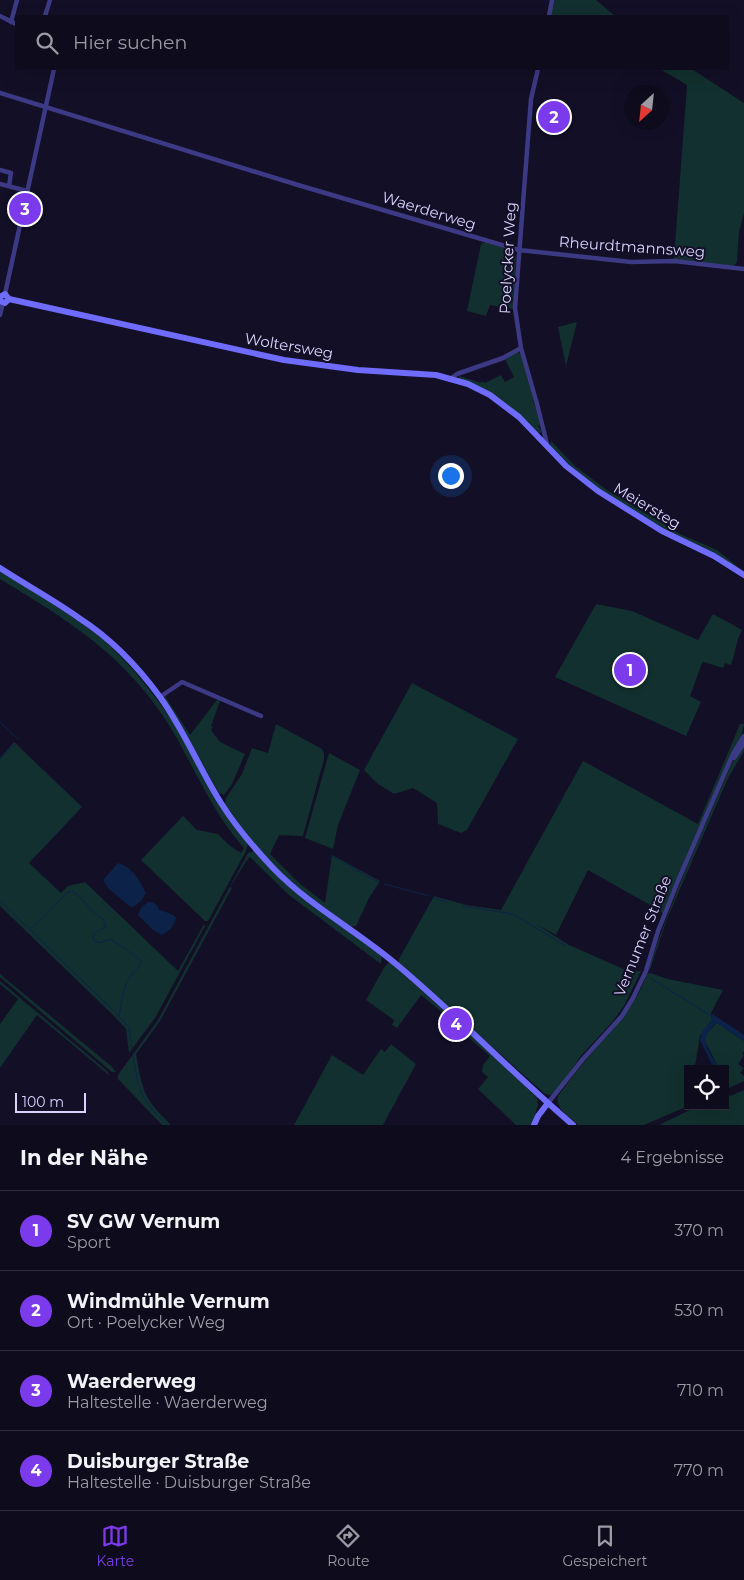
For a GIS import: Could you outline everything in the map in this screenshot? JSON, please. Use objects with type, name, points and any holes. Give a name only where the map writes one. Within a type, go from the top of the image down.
[{"type":"street","points":[[15,15],[17,0]]},
{"type":"street","points":[[45,15],[50,0]]},
{"type":"street","points":[[549,15],[552,0]]},
{"type":"street","points":[[0,18],[14,23]]},
{"type":"street","points":[[0,315],[54,70]]},
{"type":"street","name":"Poelycker Weg","points":[[538,70],[531,100],[515,308],[521,348],[547,445]]},
{"type":"street","name":"Waerderweg","points":[[0,93],[519,250]]},
{"type":"street","points":[[0,170],[11,173],[9,186]]},
{"type":"street","points":[[0,186],[9,186],[27,191]]},
{"type":"street","name":"Rheurdtmannsweg","points":[[519,250],[631,262],[674,261],[744,269]]},
{"type":"street","name":"Woltersweg","points":[[4,299],[308,364],[358,370],[436,375],[468,384],[497,399],[519,417],[547,445]]},
{"type":"street","points":[[450,379],[457,374],[503,358],[521,348]]},
{"type":"street","name":"Meiersteg","points":[[547,445],[566,466],[598,491],[662,531],[710,554],[744,575]]},
{"type":"street","points":[[0,568],[80,618],[109,642],[139,671],[160,697],[183,733],[221,802],[252,845],[276,871],[312,902],[395,963],[573,1125]]},
{"type":"street","points":[[160,697],[182,682],[261,716]]},
{"type":"street","name":"Vernumer Straße","points":[[534,1125],[548,1103],[583,1059],[622,1016],[633,998],[646,971],[678,881],[733,754],[744,736]]},
{"type":"street","name":"Vernumer Straße","points":[[730,763],[744,743]]},
{"type":"green space","points":[[553,0],[596,0],[614,15],[551,15]]},
{"type":"green space","points":[[662,70],[694,70],[744,103],[744,213],[739,232],[737,262],[734,266],[674,259],[687,85]]},
{"type":"green space","points":[[485,242],[513,251],[516,256],[513,309],[490,305],[486,316],[467,311],[481,244]]},
{"type":"green space","points":[[577,322],[566,366],[558,327]]},
{"type":"green space","points":[[518,352],[521,354],[540,425],[538,426],[542,432],[538,433],[525,419],[459,379],[459,376],[485,383],[501,375],[505,382],[514,377],[505,359]]},
{"type":"green space","points":[[551,441],[575,466],[607,490],[680,534],[717,550],[742,570],[710,550],[676,536],[620,503],[563,458],[550,446]]},
{"type":"green space","points":[[0,571],[83,623],[109,645],[133,670],[175,725],[248,844],[208,921],[205,921],[141,860],[183,816],[197,830],[218,834],[241,853],[244,848],[212,804],[169,725],[152,700],[133,678],[94,641],[0,579]]},
{"type":"green space","points":[[596,604],[632,611],[698,640],[713,614],[742,630],[731,665],[725,663],[723,668],[702,663],[690,696],[701,702],[686,736],[555,677]]},
{"type":"green space","points":[[412,683],[518,739],[467,830],[461,833],[438,824],[437,803],[413,788],[394,794],[378,784],[364,770]]},
{"type":"green space","points":[[165,696],[190,735],[217,700],[220,701],[211,730],[220,742],[245,754],[232,784],[224,795],[219,793],[164,699]]},
{"type":"green space","points":[[276,724],[322,749],[324,759],[303,836],[279,835],[270,854],[299,883],[325,903],[332,855],[380,881],[369,898],[356,926],[351,927],[272,864],[252,841],[225,804],[226,798],[242,774],[252,748],[268,753]]},
{"type":"green space","points":[[740,724],[744,724],[740,741],[663,914],[588,870],[556,935],[536,924],[569,945],[628,971],[641,971],[624,1006],[613,1021],[580,1057],[558,1090],[551,1095],[545,1094],[399,963],[399,959],[434,896],[466,905],[501,910],[583,761],[698,824]]},
{"type":"green space","points":[[14,742],[82,807],[29,863],[61,893],[68,886],[85,882],[178,971],[204,924],[205,926],[155,1018],[129,1053],[126,1029],[0,906],[0,758]]},
{"type":"green space","points":[[744,746],[744,751],[728,778],[667,919],[650,970],[667,916],[688,865],[732,763]]},
{"type":"green space","points":[[329,753],[360,770],[338,825],[333,849],[305,838]]},
{"type":"green space","points":[[254,851],[382,956],[381,964],[289,895],[250,857],[230,887],[232,888],[160,1021],[136,1054],[140,1078],[149,1101],[171,1125],[162,1125],[118,1079],[118,1075],[158,1020],[248,853]]},
{"type":"green space","points":[[390,962],[489,1051],[537,1098],[538,1105],[532,1125],[516,1125],[478,1089],[488,1077],[482,1072],[483,1065],[490,1056],[421,995],[397,1028],[392,1025],[394,1020],[366,1000],[385,966]]},
{"type":"green space","points":[[650,973],[668,979],[723,990],[711,1013],[712,1020],[700,1036],[695,1065],[684,1065],[684,1108],[644,1125],[578,1125],[561,1109],[558,1096],[584,1062],[620,1021],[642,987],[647,974]]},
{"type":"green space","points":[[0,974],[116,1072],[112,1072],[0,977]]},
{"type":"green space","points":[[0,981],[107,1071],[110,1076],[37,1015],[0,1068],[0,1024],[18,999],[0,984]]},
{"type":"green space","points":[[717,1023],[744,1041],[744,1051],[742,1054],[744,1055],[738,1064],[744,1068],[740,1073],[744,1076],[744,1081],[729,1088],[729,1065],[717,1065],[704,1039],[706,1034]]},
{"type":"green space","points":[[391,1044],[416,1064],[383,1125],[294,1125],[332,1055],[363,1075],[381,1049],[385,1052]]},
{"type":"green space","points":[[744,1090],[744,1125],[659,1125],[690,1110],[729,1110],[729,1094],[730,1096]]},
{"type":"water","points":[[118,863],[132,871],[146,893],[141,901],[133,907],[129,906],[108,888],[103,880]]},
{"type":"water","points":[[148,902],[152,902],[157,905],[159,910],[176,917],[171,928],[162,935],[153,930],[138,915],[141,908]]},
{"type":"water","points":[[711,1013],[744,1035],[744,1041],[717,1023],[711,1029],[707,1035],[706,1045],[717,1065],[712,1065],[700,1040],[702,1031],[712,1020]]},
{"type":"waterway","points":[[0,722],[19,740]]},
{"type":"waterway","points":[[0,759],[15,744]]},
{"type":"waterway","points":[[333,857],[378,882]]},
{"type":"waterway","points":[[384,884],[429,896]]},
{"type":"waterway","points":[[30,929],[67,893],[72,891],[94,913],[103,919],[106,927],[94,933],[93,938],[95,941],[100,943],[111,939],[142,961],[127,981],[119,1016]]},
{"type":"waterway","points":[[434,898],[448,902]]},
{"type":"waterway","points":[[0,901],[119,1016],[129,1028],[132,1049]]},
{"type":"waterway","points":[[463,906],[513,914],[566,946]]},
{"type":"waterway","points":[[650,978],[713,1017]]},
{"type":"waterway","points":[[133,1055],[142,1094],[151,1108],[167,1125]]},
{"type":"place","name":"Windmühle Vernum","points":[[554,117]]},
{"type":"place","name":"Waerderweg","points":[[25,209]]},
{"type":"place","name":"SV GW Vernum","points":[[630,670]]},
{"type":"place","name":"Duisburger Straße","points":[[456,1024]]}]
